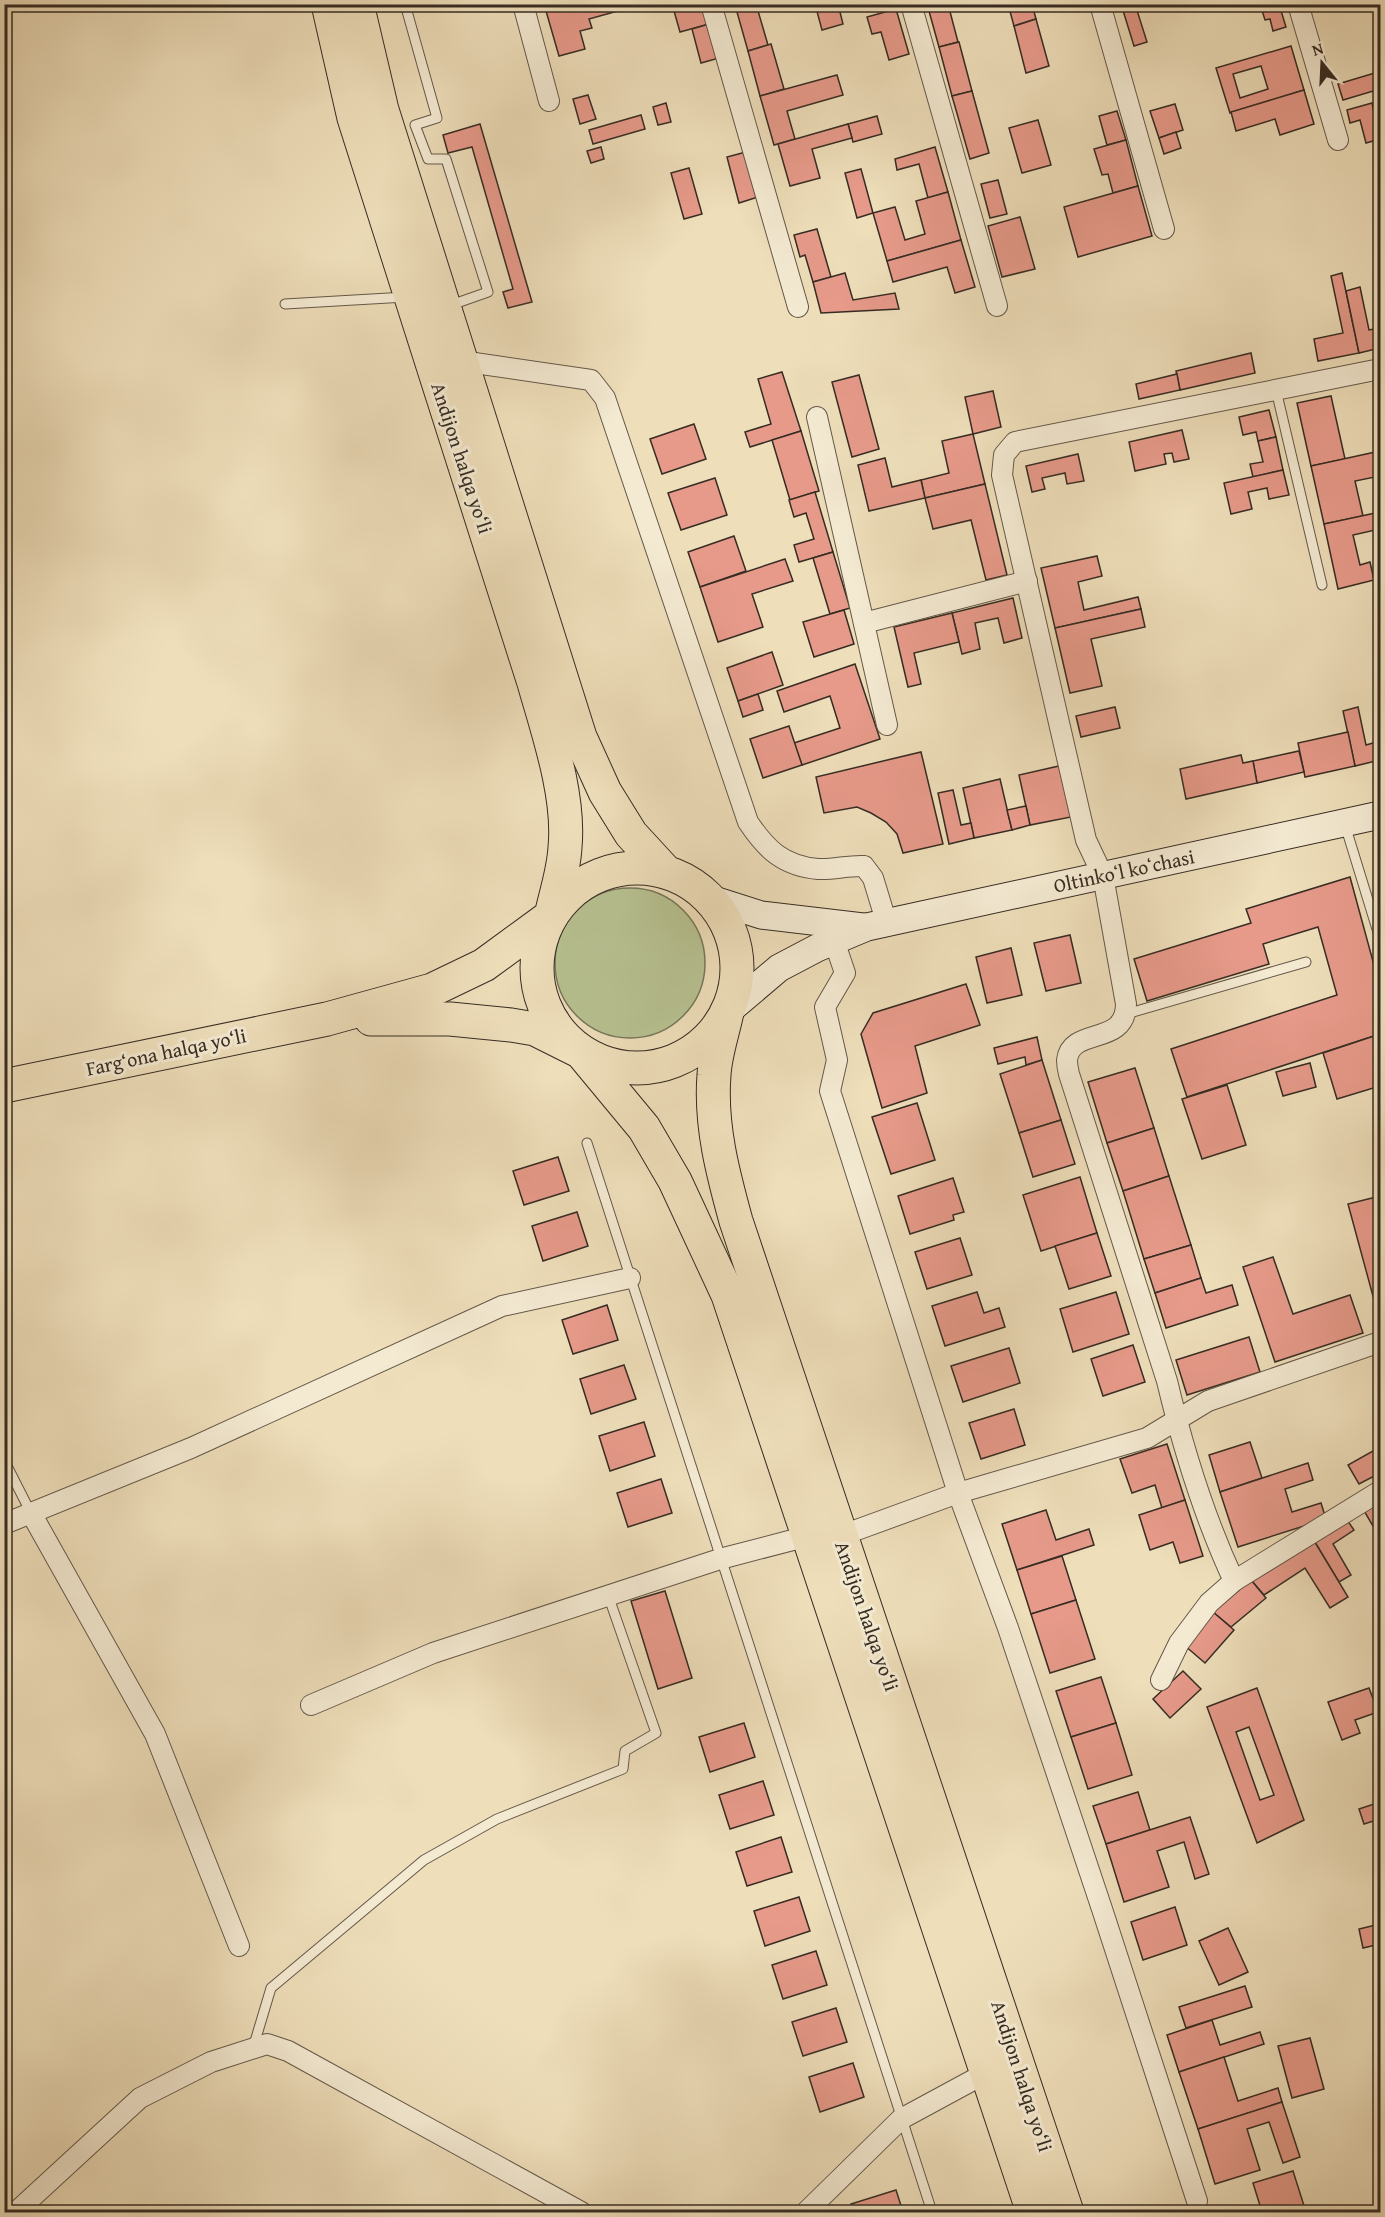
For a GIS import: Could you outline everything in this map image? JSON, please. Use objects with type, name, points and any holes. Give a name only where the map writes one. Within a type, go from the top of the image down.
[{"type":"highway","name":"Andijon halqa yo‘li","points":[[328,4],[354,118],[534,683],[553,750],[564,811],[566,848],[551,916]]},
{"type":"highway","name":"Andijon halqa yo‘li","points":[[357,4],[382,110],[580,737],[605,792],[631,834],[666,872]]},
{"type":"highway","points":[[633,867],[666,872],[690,882],[711,899],[728,924],[736,953],[736,983],[727,1012],[707,1040],[679,1059],[646,1068],[612,1066],[581,1052],[558,1031],[543,1004],[536,974],[539,944],[551,916],[573,891],[601,874],[633,867]]},
{"type":"highway","name":"Farg‘ona halqa yo‘li","points":[[4,1086],[327,1019],[432,990],[484,965],[551,916]]},
{"type":"highway","name":"Andijon halqa yo‘li","points":[[727,1012],[714,1073],[716,1133],[722,1171],[736,1221],[1067,2212]]},
{"type":"highway","name":"Farg‘ona halqa yo‘li","points":[[327,1019],[450,1019],[511,1025],[535,1029],[581,1052]]},
{"type":"highway","name":"Andijon halqa yo‘li","points":[[581,1052],[644,1128],[675,1181],[728,1295],[1033,2212]]},
{"type":"main road","name":"Oltinkoʻl koʻchasi","points":[[711,899],[761,915],[831,932],[877,925],[1380,815]]},
{"type":"main road","name":"Oltinkoʻl koʻchasi","points":[[727,1012],[779,968],[831,932]]},
{"type":"street","points":[[523,4],[549,101]]},
{"type":"street","points":[[711,4],[798,307]]},
{"type":"street","points":[[911,4],[997,306]]},
{"type":"street","points":[[1100,4],[1164,229]]},
{"type":"street","points":[[1298,4],[1338,140]]},
{"type":"street","points":[[461,361],[591,380],[604,398],[748,822],[763,844],[785,861],[818,869],[864,866],[873,878],[877,925]]},
{"type":"street","points":[[1234,1581],[1221,1551],[1176,1420],[1167,1381],[1069,1074],[1067,1059],[1073,1047],[1081,1041],[1114,1030],[1124,1021],[1126,1004],[1103,876],[1086,840],[1002,475],[1004,455],[1015,442],[1380,369]]},
{"type":"street","points":[[817,417],[887,724]]},
{"type":"street","points":[[864,623],[1027,581]]},
{"type":"street","points":[[831,932],[845,973],[825,1007],[837,1060],[830,1091],[958,1493],[1011,1638],[1197,2201]]},
{"type":"street","points":[[4,1524],[191,1448],[502,1306],[630,1278]]},
{"type":"street","points":[[840,1536],[958,1493],[1147,1438],[1208,1401],[1380,1342]]},
{"type":"street","points":[[1161,1680],[1179,1643],[1209,1603],[1234,1581],[1380,1491]]},
{"type":"street","points":[[31,1513],[155,1734],[239,1946]]},
{"type":"street","points":[[311,1705],[433,1653],[720,1559],[808,1536]]},
{"type":"street","points":[[16,2212],[140,2098],[211,2062],[267,2044],[288,2051],[581,2212]]},
{"type":"street","points":[[806,2212],[901,2119],[986,2073]]},
{"type":"lane","points":[[405,4],[437,118],[415,125],[428,159],[446,159],[488,292],[444,307]]},
{"type":"lane","points":[[285,304],[411,297]]},
{"type":"lane","points":[[1276,390],[1322,585]]},
{"type":"lane","points":[[1344,823],[1380,939]]},
{"type":"lane","points":[[1126,1014],[1306,962]]},
{"type":"lane","points":[[587,1143],[901,2119],[933,2212]]},
{"type":"lane","points":[[4,1460],[31,1513]]},
{"type":"lane","points":[[253,2048],[271,1988],[424,1860],[497,1819],[623,1769],[625,1751],[656,1732],[608,1595]]},
{"type":"green space","points":[[630,888],[659,893],[672,900],[683,910],[693,921],[700,934],[705,963],[700,992],[693,1005],[683,1016],[672,1026],[659,1033],[630,1038],[601,1033],[588,1026],[577,1016],[567,1005],[560,992],[555,963],[560,934],[567,921],[577,910],[588,900],[601,893]]},
{"type":"building","points":[[569,4],[624,4],[625,9],[589,19],[592,28],[580,31],[585,49],[559,56],[546,11]]},
{"type":"building","points":[[672,4],[704,4],[709,24],[680,32]]},
{"type":"building","points":[[756,4],[768,45],[748,51],[735,5]]},
{"type":"building","points":[[815,4],[838,4],[843,24],[822,30]]},
{"type":"building","points":[[927,4],[948,4],[958,42],[939,47]]},
{"type":"building","points":[[1008,4],[1032,4],[1036,19],[1014,26]]},
{"type":"building","points":[[1064,4],[1088,4],[1088,5],[1066,11]]},
{"type":"building","points":[[1121,4],[1135,4],[1147,42],[1134,46]]},
{"type":"building","points":[[1260,4],[1279,4],[1286,27],[1273,31],[1270,19],[1265,20]]},
{"type":"building","points":[[896,9],[909,54],[889,60],[881,32],[872,34],[867,17]]},
{"type":"building","points":[[1036,19],[1049,66],[1026,73],[1014,26]]},
{"type":"building","points":[[709,24],[719,58],[701,63],[692,29]]},
{"type":"building","points":[[959,42],[972,91],[952,96],[939,47]]},
{"type":"building","points":[[771,44],[784,89],[760,96],[748,51]]},
{"type":"building","points":[[1291,46],[1304,90],[1230,113],[1216,68]],"holes":[[[1261,66],[1268,89],[1240,98],[1233,74]]]},
{"type":"building","points":[[1378,72],[1380,89],[1343,100],[1338,84]]},
{"type":"building","points":[[837,75],[843,95],[787,111],[795,139],[774,145],[760,96]]},
{"type":"building","points":[[1304,90],[1314,124],[1280,135],[1275,119],[1236,131],[1231,112]]},
{"type":"building","points":[[972,91],[989,153],[970,159],[952,96]]},
{"type":"building","points":[[588,95],[596,119],[580,124],[573,99]]},
{"type":"building","points":[[666,103],[671,122],[658,125],[653,107]]},
{"type":"building","points":[[1372,103],[1380,139],[1366,143],[1360,120],[1350,123],[1347,110]]},
{"type":"building","points":[[1175,104],[1183,130],[1159,138],[1150,111]]},
{"type":"building","points":[[1117,111],[1126,140],[1107,145],[1099,116]]},
{"type":"building","points":[[641,115],[645,129],[593,144],[589,130]]},
{"type":"building","points":[[877,116],[882,134],[853,142],[848,124]]},
{"type":"building","points":[[1038,120],[1051,165],[1022,173],[1009,128]]},
{"type":"building","points":[[480,124],[532,302],[508,308],[503,292],[513,289],[472,147],[448,153],[443,135]]},
{"type":"building","points":[[848,124],[852,138],[812,149],[820,178],[790,186],[778,144]]},
{"type":"building","points":[[1176,132],[1181,148],[1164,154],[1159,138]]},
{"type":"building","points":[[1126,140],[1138,186],[1113,193],[1108,174],[1102,175],[1094,149]]},
{"type":"building","points":[[601,147],[604,159],[591,163],[587,151]]},
{"type":"building","points":[[935,147],[948,192],[928,198],[919,164],[897,170],[895,159]]},
{"type":"building","points":[[746,152],[758,197],[739,203],[727,157]]},
{"type":"building","points":[[689,168],[702,214],[684,219],[671,173]]},
{"type":"building","points":[[861,169],[873,213],[857,218],[845,173]]},
{"type":"building","points":[[998,180],[1007,214],[990,218],[981,184]]},
{"type":"building","points":[[1138,186],[1152,236],[1078,257],[1064,207]]},
{"type":"building","points":[[948,192],[961,240],[887,261],[873,213],[895,207],[905,240],[925,234],[916,201]]},
{"type":"building","points":[[1020,217],[1035,269],[1002,277],[988,226]]},
{"type":"building","points":[[817,229],[831,277],[813,282],[805,255],[800,257],[794,235]]},
{"type":"building","points":[[961,240],[975,287],[955,293],[947,267],[893,282],[887,261]]},
{"type":"building","points":[[845,273],[853,300],[895,293],[899,309],[821,313],[813,282]]},
{"type":"building","points":[[1342,273],[1359,353],[1318,361],[1314,339],[1343,333],[1331,276]]},
{"type":"building","points":[[1360,287],[1369,330],[1380,328],[1380,348],[1359,353],[1346,291]]},
{"type":"building","points":[[1251,353],[1255,373],[1180,390],[1176,371]]},
{"type":"building","points":[[782,372],[801,431],[750,447],[745,432],[771,424],[758,379]]},
{"type":"building","points":[[1177,374],[1180,390],[1139,399],[1136,384]]},
{"type":"building","points":[[859,375],[879,449],[852,457],[832,382]]},
{"type":"building","points":[[993,391],[1001,427],[973,434],[965,397]]},
{"type":"building","points":[[1331,396],[1345,459],[1311,466],[1297,403]]},
{"type":"building","points":[[1269,410],[1276,437],[1258,441],[1256,432],[1243,435],[1239,417]]},
{"type":"building","points":[[694,424],[706,459],[662,474],[650,439]]},
{"type":"building","points":[[1182,430],[1189,459],[1174,462],[1172,453],[1164,454],[1166,464],[1135,471],[1129,442]]},
{"type":"building","points":[[801,431],[819,491],[790,500],[772,440]]},
{"type":"building","points":[[973,434],[985,484],[925,498],[921,480],[949,473],[942,441]]},
{"type":"building","points":[[1276,437],[1283,470],[1253,477],[1250,464],[1263,462],[1258,441]]},
{"type":"building","points":[[1380,451],[1380,476],[1355,481],[1363,516],[1324,524],[1311,466]]},
{"type":"building","points":[[1078,454],[1084,481],[1067,484],[1065,473],[1042,478],[1045,489],[1032,492],[1026,466]]},
{"type":"building","points":[[885,458],[892,487],[921,480],[925,498],[869,511],[858,465]]},
{"type":"building","points":[[1283,470],[1289,495],[1269,499],[1267,488],[1248,492],[1252,509],[1231,514],[1224,483]]},
{"type":"building","points":[[715,478],[727,515],[681,530],[668,493]]},
{"type":"building","points":[[985,484],[1007,575],[986,580],[971,520],[933,529],[925,498]]},
{"type":"building","points":[[815,492],[833,552],[799,562],[794,545],[814,539],[806,513],[794,517],[789,500]]},
{"type":"building","points":[[1380,512],[1380,529],[1353,535],[1360,565],[1370,562],[1374,580],[1338,589],[1324,524]]},
{"type":"building","points":[[734,536],[746,571],[700,587],[688,552]]},
{"type":"building","points":[[833,552],[850,608],[830,614],[813,558]]},
{"type":"building","points":[[1097,556],[1102,576],[1078,582],[1084,610],[1138,597],[1141,609],[1055,628],[1041,568]]},
{"type":"building","points":[[785,559],[793,581],[752,594],[763,627],[718,642],[700,587]]},
{"type":"building","points":[[1013,598],[1022,638],[1004,643],[998,618],[975,623],[980,649],[962,654],[952,613]]},
{"type":"building","points":[[1141,609],[1145,627],[1091,639],[1102,686],[1070,693],[1055,628]]},
{"type":"building","points":[[844,610],[854,644],[814,657],[803,622]]},
{"type":"building","points":[[952,613],[959,642],[914,653],[921,684],[908,687],[894,627]]},
{"type":"building","points":[[772,652],[783,685],[738,701],[727,668]]},
{"type":"building","points":[[855,664],[880,739],[802,765],[794,743],[840,728],[830,696],[784,712],[777,691]]},
{"type":"building","points":[[758,694],[763,710],[743,717],[738,701]]},
{"type":"building","points":[[1115,707],[1120,728],[1081,737],[1076,716]]},
{"type":"building","points":[[1358,707],[1366,745],[1380,741],[1380,760],[1355,766],[1343,711]]},
{"type":"building","points":[[789,726],[802,765],[763,778],[750,739]]},
{"type":"building","points":[[1348,732],[1355,766],[1305,777],[1298,743]]},
{"type":"building","points":[[1299,751],[1304,772],[1257,783],[1253,761]]},
{"type":"building","points":[[921,752],[943,844],[903,853],[897,834],[886,822],[871,813],[857,807],[824,813],[816,777]]},
{"type":"building","points":[[1241,755],[1243,763],[1253,761],[1257,783],[1186,799],[1180,769]]},
{"type":"building","points":[[1059,766],[1071,817],[1030,825],[1019,775]]},
{"type":"building","points":[[1000,779],[1012,830],[974,838],[963,788]]},
{"type":"building","points":[[953,790],[961,825],[971,823],[974,838],[949,844],[938,793]]},
{"type":"building","points":[[1026,806],[1030,825],[1012,830],[1007,810]]},
{"type":"building","points":[[1350,877],[1380,987],[1380,1034],[1187,1097],[1171,1049],[1337,995],[1318,927],[1263,944],[1269,964],[1147,1001],[1134,959],[1251,923],[1246,909]]},
{"type":"building","points":[[1070,935],[1081,983],[1046,991],[1034,943]]},
{"type":"building","points":[[1011,948],[1022,995],[987,1003],[976,957]]},
{"type":"building","points":[[966,984],[980,1025],[915,1046],[927,1093],[882,1108],[861,1034],[873,1013]]},
{"type":"building","points":[[1380,1034],[1380,1086],[1337,1099],[1323,1053]]},
{"type":"building","points":[[1037,1037],[1042,1060],[1026,1065],[1025,1057],[998,1064],[994,1048]]},
{"type":"building","points":[[1042,1060],[1061,1120],[1019,1133],[1000,1074]]},
{"type":"building","points":[[1310,1063],[1316,1087],[1283,1096],[1276,1072]]},
{"type":"building","points":[[1135,1068],[1154,1128],[1107,1143],[1088,1082]]},
{"type":"building","points":[[1227,1085],[1246,1145],[1202,1159],[1182,1099]]},
{"type":"building","points":[[917,1103],[935,1160],[891,1174],[872,1117]]},
{"type":"building","points":[[1061,1120],[1075,1164],[1033,1177],[1019,1133]]},
{"type":"building","points":[[1154,1128],[1169,1176],[1123,1191],[1107,1143]]},
{"type":"building","points":[[558,1157],[569,1191],[524,1205],[513,1171]]},
{"type":"building","points":[[1169,1176],[1191,1245],[1144,1259],[1123,1191]]},
{"type":"building","points":[[1080,1177],[1097,1233],[1041,1251],[1023,1195]]},
{"type":"building","points":[[953,1178],[964,1212],[953,1215],[954,1220],[910,1234],[898,1196]]},
{"type":"building","points":[[1380,1196],[1380,1322],[1348,1204]]},
{"type":"building","points":[[577,1212],[588,1246],[543,1261],[532,1226]]},
{"type":"building","points":[[1097,1233],[1111,1276],[1069,1289],[1055,1246]]},
{"type":"building","points":[[960,1238],[972,1275],[927,1289],[915,1252]]},
{"type":"building","points":[[1191,1245],[1201,1278],[1155,1293],[1144,1259]]},
{"type":"building","points":[[1273,1257],[1293,1314],[1350,1295],[1363,1333],[1275,1362],[1243,1267]]},
{"type":"building","points":[[1201,1278],[1206,1293],[1232,1285],[1238,1305],[1166,1328],[1155,1293]]},
{"type":"building","points":[[977,1292],[984,1313],[999,1308],[1005,1327],[945,1346],[932,1306]]},
{"type":"building","points":[[1116,1292],[1129,1334],[1073,1352],[1060,1309]]},
{"type":"building","points":[[607,1305],[618,1340],[573,1354],[562,1320]]},
{"type":"building","points":[[1249,1337],[1260,1372],[1187,1395],[1176,1360]]},
{"type":"building","points":[[1133,1345],[1145,1382],[1103,1396],[1091,1359]]},
{"type":"building","points":[[1009,1348],[1020,1383],[963,1402],[951,1366]]},
{"type":"building","points":[[624,1365],[636,1399],[591,1414],[580,1379]]},
{"type":"building","points":[[1014,1409],[1025,1445],[981,1459],[969,1423]]},
{"type":"building","points":[[644,1422],[655,1456],[610,1471],[599,1436]]},
{"type":"building","points":[[1250,1442],[1262,1478],[1220,1492],[1209,1455]]},
{"type":"building","points":[[1167,1444],[1185,1500],[1162,1508],[1155,1485],[1132,1493],[1120,1459]]},
{"type":"building","points":[[1380,1447],[1380,1473],[1359,1484],[1348,1465]]},
{"type":"building","points":[[1308,1463],[1313,1480],[1285,1489],[1292,1512],[1321,1503],[1326,1519],[1238,1547],[1220,1492]]},
{"type":"building","points":[[661,1479],[672,1513],[628,1527],[617,1493]]},
{"type":"building","points":[[1380,1499],[1380,1530],[1377,1533],[1363,1509]]},
{"type":"building","points":[[1185,1500],[1203,1556],[1180,1563],[1173,1542],[1150,1550],[1139,1515]]},
{"type":"building","points":[[1046,1510],[1056,1540],[1089,1529],[1094,1545],[1017,1570],[1002,1524]]},
{"type":"building","points":[[1345,1517],[1354,1530],[1333,1544],[1351,1575],[1339,1582],[1313,1539]]},
{"type":"building","points":[[1313,1539],[1348,1597],[1330,1608],[1305,1568],[1264,1595],[1251,1580]]},
{"type":"building","points":[[1062,1556],[1076,1600],[1031,1614],[1017,1570]]},
{"type":"building","points":[[1251,1580],[1266,1598],[1231,1627],[1213,1612]]},
{"type":"building","points":[[665,1591],[692,1678],[658,1689],[631,1601]]},
{"type":"building","points":[[1076,1600],[1095,1659],[1050,1673],[1031,1614]]},
{"type":"building","points":[[1213,1612],[1234,1630],[1205,1663],[1184,1645]]},
{"type":"building","points":[[1183,1671],[1201,1689],[1170,1718],[1153,1699]]},
{"type":"building","points":[[1101,1677],[1116,1723],[1071,1737],[1056,1691]]},
{"type":"building","points":[[1257,1688],[1304,1820],[1257,1843],[1207,1707]],"holes":[[[1249,1727],[1274,1795],[1260,1800],[1236,1732]]]},
{"type":"building","points":[[1369,1688],[1378,1712],[1355,1720],[1360,1733],[1342,1740],[1328,1702]]},
{"type":"building","points":[[744,1723],[755,1757],[710,1772],[699,1737]]},
{"type":"building","points":[[1116,1723],[1132,1775],[1088,1789],[1071,1737]]},
{"type":"building","points":[[763,1781],[774,1815],[730,1829],[719,1795]]},
{"type":"building","points":[[1138,1792],[1150,1830],[1106,1844],[1093,1806]]},
{"type":"building","points":[[1380,1802],[1380,1819],[1364,1824],[1359,1809]]},
{"type":"building","points":[[1190,1817],[1209,1874],[1195,1879],[1184,1842],[1157,1851],[1169,1887],[1124,1902],[1106,1844]]},
{"type":"building","points":[[781,1837],[792,1872],[747,1886],[736,1852]]},
{"type":"building","points":[[1380,1862],[1380,1880],[1379,1880],[1375,1863]]},
{"type":"building","points":[[799,1897],[810,1931],[765,1946],[754,1911]]},
{"type":"building","points":[[1175,1907],[1187,1945],[1143,1960],[1131,1922]]},
{"type":"building","points":[[1380,1924],[1380,1944],[1363,1948],[1359,1929]]},
{"type":"building","points":[[1228,1928],[1248,1972],[1219,1985],[1199,1941]]},
{"type":"building","points":[[816,1951],[827,1985],[783,1999],[772,1965]]},
{"type":"building","points":[[1245,1986],[1252,2007],[1186,2028],[1179,2007]]},
{"type":"building","points":[[836,2008],[847,2042],[803,2056],[792,2022]]},
{"type":"building","points":[[1212,2020],[1220,2045],[1260,2032],[1264,2044],[1179,2072],[1167,2035]]},
{"type":"building","points":[[1310,2038],[1324,2089],[1292,2098],[1278,2046]]},
{"type":"building","points":[[1224,2057],[1238,2101],[1278,2088],[1282,2102],[1198,2129],[1179,2072]]},
{"type":"building","points":[[853,2063],[864,2097],[820,2112],[809,2077]]},
{"type":"building","points":[[1282,2102],[1300,2157],[1283,2163],[1269,2122],[1247,2129],[1260,2170],[1215,2184],[1198,2129]]},
{"type":"building","points":[[1293,2171],[1306,2212],[1262,2212],[1253,2183]]},
{"type":"building","points":[[896,2190],[903,2212],[854,2212],[851,2204]]}]
